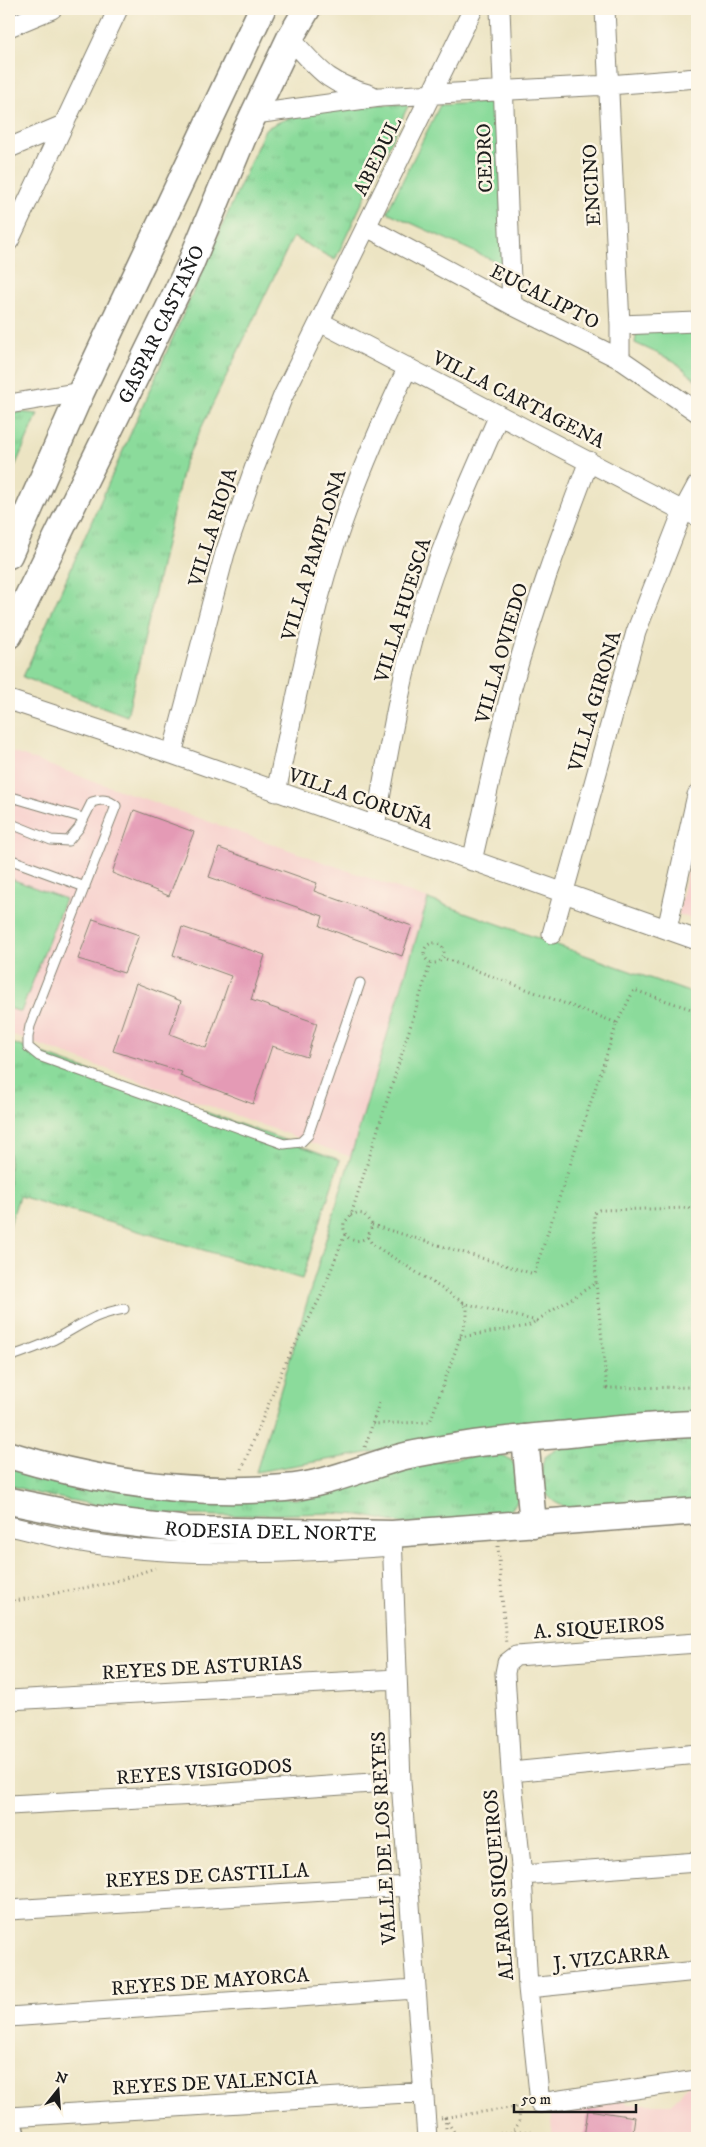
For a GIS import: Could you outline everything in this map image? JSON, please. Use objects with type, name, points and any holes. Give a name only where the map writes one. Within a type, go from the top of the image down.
[{"type":"street","points":[[9,27],[52,9]]},
{"type":"street","points":[[9,242],[118,9]]},
{"type":"street","name":"GASPAR CASTAÑO","points":[[9,555],[81,392],[262,9]]},
{"type":"street","name":"GASPAR CASTAÑO","points":[[9,635],[190,265],[243,137],[290,38],[307,9]]},
{"type":"street","name":"ABEDUL","points":[[320,322],[474,9]]},
{"type":"street","name":"CEDRO","points":[[500,9],[512,305]]},
{"type":"street","name":"ENCINO","points":[[605,9],[620,359]]},
{"type":"street","points":[[290,38],[320,71],[334,82],[380,97]]},
{"type":"street","points":[[255,114],[380,97],[609,85],[697,78]]},
{"type":"street","points":[[9,148],[63,125]]},
{"type":"street","points":[[207,126],[243,137]]},
{"type":"street","name":"EUCALIPTO","points":[[368,227],[512,305],[620,359],[697,412]]},
{"type":"street","name":"VILLA CARTAGENA","points":[[320,322],[690,514]]},
{"type":"street","name":"VILLA RIOJA","points":[[172,754],[225,553],[254,468],[283,396],[320,322]]},
{"type":"street","points":[[620,325],[697,322]]},
{"type":"street","name":"VILLA PAMPLONA","points":[[276,792],[320,597],[348,505],[372,444],[408,367]]},
{"type":"street","points":[[9,404],[81,392]]},
{"type":"street","name":"VILLA HUESCA","points":[[375,826],[403,680],[420,614],[454,519],[499,415]]},
{"type":"street","name":"VILLA OVIEDO","points":[[472,861],[511,691],[530,626],[561,534],[589,461]]},
{"type":"street","name":"VILLA GIRONA","points":[[552,934],[636,632],[690,514],[697,486]]},
{"type":"street","name":"VILLA CORUÑA","points":[[9,700],[172,754],[697,940]]},
{"type":"street","points":[[667,929],[697,795]]},
{"type":"street","name":"RODESIA DEL NORTE","points":[[9,1455],[42,1465],[140,1484],[191,1489],[286,1488],[319,1483],[395,1459],[443,1448],[668,1424],[697,1424]]},
{"type":"street","points":[[525,1438],[533,1524]]},
{"type":"street","name":"RODESIA DEL NORTE","points":[[9,1500],[98,1520],[187,1530],[392,1540],[496,1527],[697,1511]]},
{"type":"street","points":[[9,1526],[94,1544],[178,1552],[286,1553],[392,1540]]},
{"type":"street","name":"VALLE DE LOS REYES","points":[[392,1540],[401,1781],[426,2129]]},
{"type":"street","name":"A. SIQUEIROS","points":[[507,1663],[516,1656],[697,1643]]},
{"type":"street","name":"ALFARO SIQUEIROS","points":[[507,1663],[505,1673],[511,1772],[522,1875],[528,1988],[540,2103]]},
{"type":"street","name":"REYES DE ASTURIAS","points":[[9,1700],[397,1679]]},
{"type":"street","points":[[511,1772],[697,1754]]},
{"type":"street","name":"REYES VISIGODOS","points":[[9,1805],[401,1781]]},
{"type":"street","points":[[522,1875],[697,1862]]},
{"type":"street","name":"REYES DE CASTILLA","points":[[9,1910],[408,1886]]},
{"type":"street","name":"J. VIZCARRA","points":[[528,1988],[697,1971]]},
{"type":"street","name":"REYES DE MAYORCA","points":[[9,2016],[415,1989]]},
{"type":"street","points":[[540,2103],[697,2080]]},
{"type":"street","name":"REYES DE VALENCIA","points":[[9,2116],[423,2092]]},
{"type":"street","points":[[9,2125],[12,2138]]},
{"type":"lane","points":[[9,803],[15,798],[28,800],[83,818]]},
{"type":"lane","points":[[9,823],[51,840],[68,842],[79,828],[92,802],[102,799],[116,806],[30,1026],[28,1047],[39,1056],[284,1144],[301,1142],[308,1135],[360,982]]},
{"type":"lane","points":[[9,859],[85,887]]},
{"type":"lane","points":[[9,1357],[55,1339],[91,1318],[107,1312],[124,1309]]},
{"type":"path","points":[[443,958],[444,953],[441,945],[432,943],[426,947],[427,959],[431,961],[435,962],[443,958],[617,1023]]},
{"type":"path","points":[[233,1490],[284,1366],[321,1296],[345,1234],[344,1223],[351,1215],[431,961]]},
{"type":"path","points":[[372,1225],[534,1274],[617,1023],[634,990],[697,1011]]},
{"type":"path","points":[[697,1208],[599,1210],[594,1213],[596,1283],[607,1388],[697,1386]]},
{"type":"path","points":[[345,1234],[349,1239],[362,1241],[368,1237],[371,1231],[372,1225],[364,1214],[357,1213],[351,1215]]},
{"type":"path","points":[[368,1237],[372,1244],[463,1302],[536,1321]]},
{"type":"path","points":[[460,1337],[528,1326],[596,1283]]},
{"type":"path","points":[[372,1424],[430,1422],[467,1318],[467,1308],[463,1302]]},
{"type":"path","points":[[357,1472],[380,1400]]},
{"type":"path","points":[[496,1527],[507,1663]]},
{"type":"path","points":[[9,1602],[110,1583],[150,1570],[178,1552]]},
{"type":"path","points":[[426,2129],[445,2118],[540,2103]]},
{"type":"path","points":[[508,2138],[514,2132],[519,2122],[520,2106]]},
{"type":"path","points":[[445,2118],[447,2138]]},
{"type":"path","points":[[445,2118],[458,2138]]},
{"type":"path","points":[[478,2138],[478,2135],[533,2131],[533,2138]]},
{"type":"shaded area","points":[[9,751],[428,899],[351,1157],[9,1034]]},
{"type":"shaded area","points":[[697,831],[697,921],[678,914]]},
{"type":"shaded area","points":[[687,2085],[697,2085],[697,2138],[553,2138],[549,2105],[618,2094],[628,2104],[672,2104]]},
{"type":"green space","points":[[498,102],[503,265],[387,212],[440,105]]},
{"type":"green space","points":[[409,104],[335,260],[293,237],[184,464],[127,716],[23,677],[265,129],[281,121],[331,105]]},
{"type":"green space","points":[[697,328],[697,381],[674,361],[635,343],[637,330]]},
{"type":"green space","points":[[18,412],[38,414],[9,480],[9,414]]},
{"type":"green space","points":[[9,878],[65,899],[21,1012],[9,1008]]},
{"type":"green space","points":[[428,899],[697,995],[697,1418],[554,1421],[256,1472]]},
{"type":"green space","points":[[9,1042],[340,1160],[302,1279],[19,1196],[9,1228]]},
{"type":"green space","points":[[697,1434],[697,1501],[575,1509],[556,1503],[544,1490],[543,1461],[545,1457],[558,1448]]},
{"type":"green space","points":[[495,1453],[511,1460],[518,1470],[520,1496],[512,1509],[494,1518],[404,1524],[360,1515],[331,1513],[220,1516],[169,1514],[106,1507],[39,1494],[9,1485],[9,1464],[295,1499],[323,1495],[411,1465]]},
{"type":"building","points":[[134,810],[194,832],[169,896],[112,873]]},
{"type":"building","points":[[219,848],[317,883],[314,891],[412,926],[402,956],[320,926],[323,916],[209,877]]},
{"type":"building","points":[[93,919],[139,935],[124,973],[78,959]]},
{"type":"building","points":[[182,927],[265,955],[251,1000],[317,1023],[307,1057],[272,1046],[253,1104],[180,1076],[182,1072],[113,1051],[136,983],[181,1001],[170,1034],[206,1048],[231,976],[173,955]]},
{"type":"building","points":[[588,2110],[635,2117],[632,2138],[584,2137]]}]
